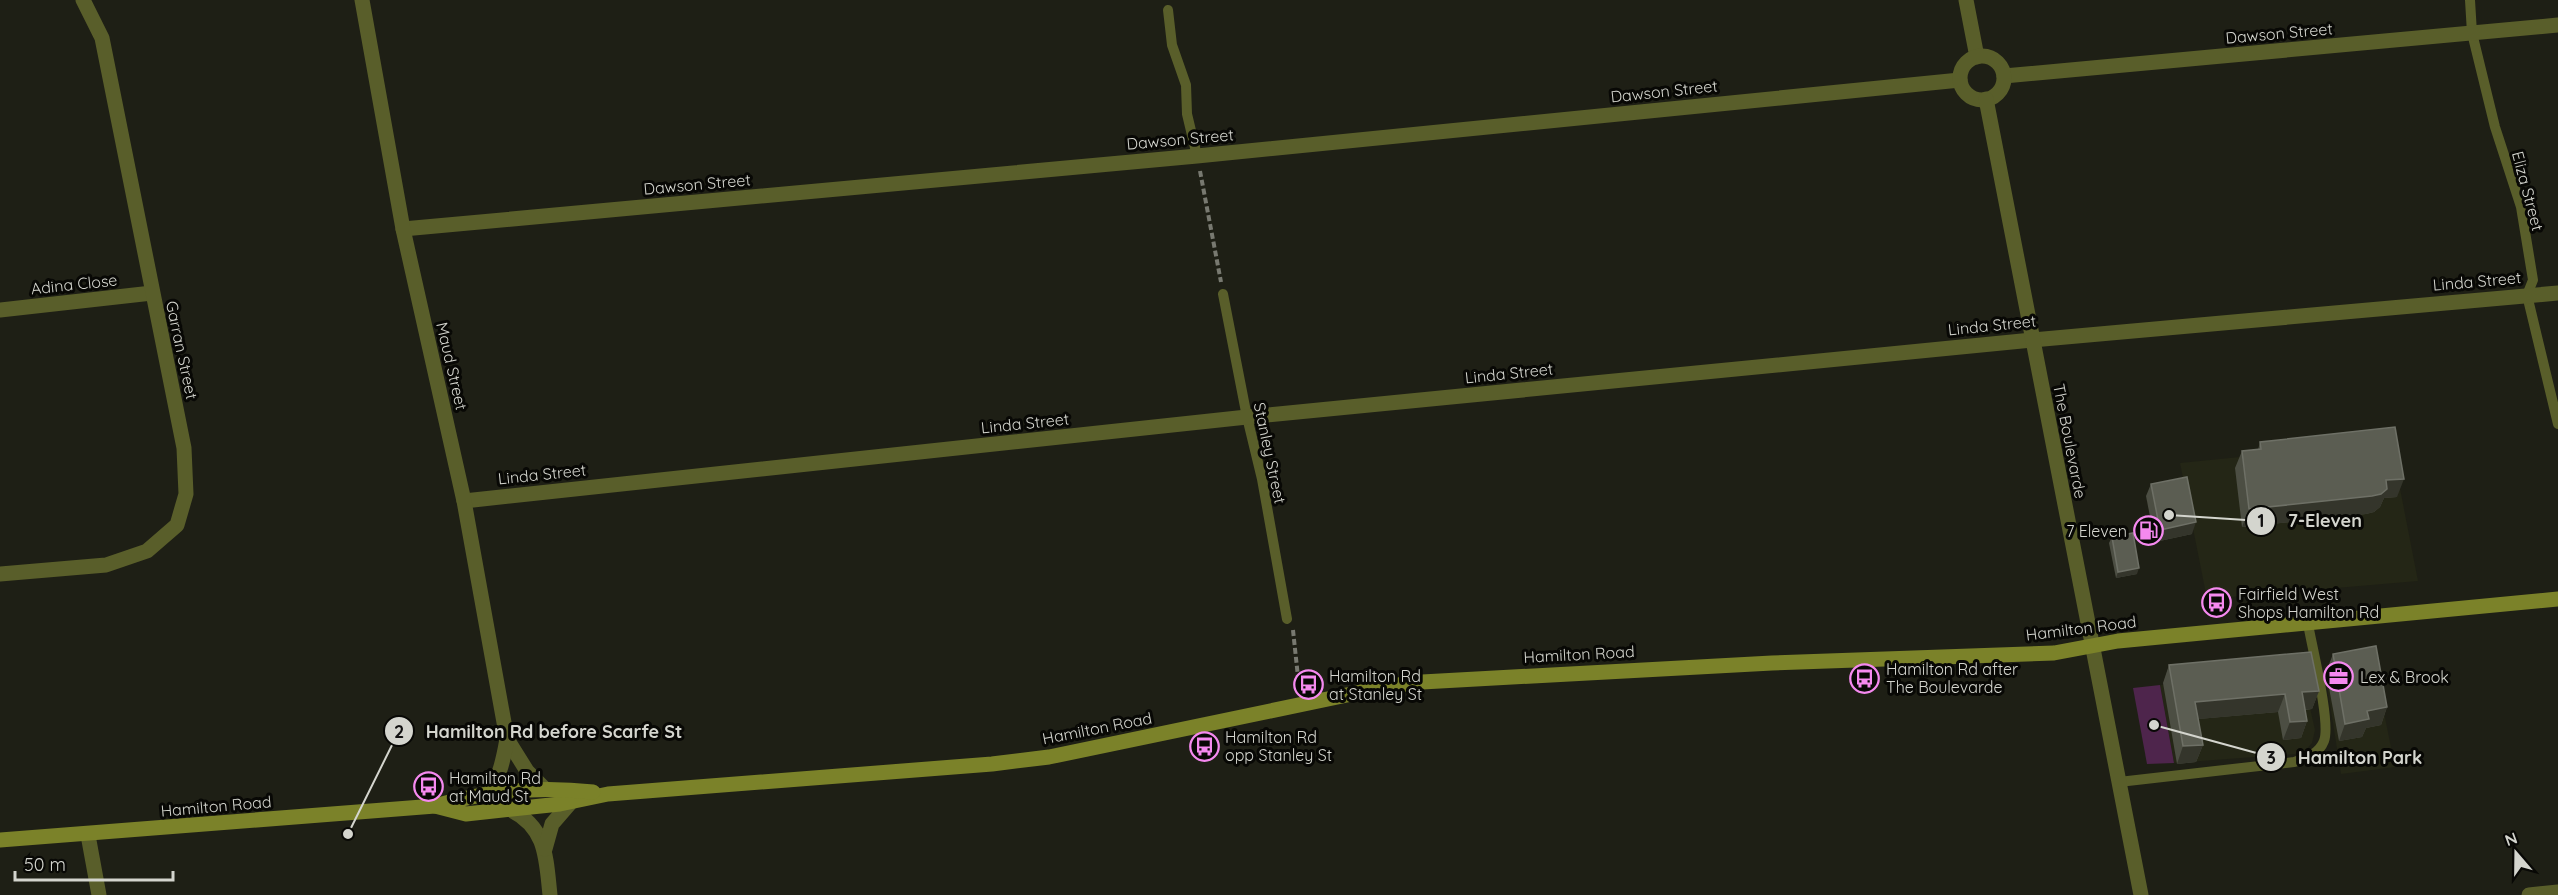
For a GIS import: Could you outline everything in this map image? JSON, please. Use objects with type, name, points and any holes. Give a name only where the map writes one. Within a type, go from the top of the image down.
[{"type":"main road","name":"Hamilton Road","points":[[435,806],[466,814],[571,802],[608,794],[992,764],[1049,757],[1422,681],[1772,663],[2054,653],[2118,640],[2558,599]]},
{"type":"main road","name":"Hamilton Road","points":[[0,840],[88,835],[435,806],[465,797],[545,789],[608,794]]},
{"type":"street","name":"Garran Street","points":[[0,574],[106,565],[147,551],[177,525],[186,494],[184,448],[102,38],[83,0]]},
{"type":"street","name":"Maud Street","points":[[362,0],[404,229],[464,501],[507,739],[527,771],[545,789]]},
{"type":"street","points":[[1966,0],[1977,57]]},
{"type":"street","name":"Dawson Street","points":[[2004,76],[2558,25]]},
{"type":"street","points":[[1977,57],[1989,57],[1995,60],[2000,64],[2004,76],[2004,82],[1998,93],[1986,99],[1979,99],[1966,93],[1960,80],[1963,68],[1977,57]]},
{"type":"street","name":"Dawson Street","points":[[404,229],[1197,156],[1960,80]]},
{"type":"street","name":"The Boulevarde","points":[[1986,99],[2141,895]]},
{"type":"street","name":"Adina Close","points":[[0,310],[152,292]]},
{"type":"street","name":"Linda Street","points":[[464,501],[1247,417],[2032,339],[2558,293]]},
{"type":"street","name":"Maud Street","points":[[485,795],[495,784],[500,773],[507,739]]},
{"type":"street","points":[[550,895],[545,849],[552,824],[571,802]]},
{"type":"street","points":[[511,810],[525,817],[545,849]]},
{"type":"street","points":[[88,835],[99,895]]},
{"type":"street","points":[[2529,895],[2558,892]]},
{"type":"lane","name":"Eliza Street","points":[[2470,0],[2472,33],[2494,127],[2520,207],[2533,280],[2527,295],[2558,424]]},
{"type":"lane","points":[[1168,9],[1172,45],[1186,85],[1187,114],[1197,156]]},
{"type":"lane","name":"Stanley Street","points":[[1223,294],[1247,417],[1262,479],[1287,619]]},
{"type":"lane","points":[[2119,782],[2294,762],[2313,755],[2324,741],[2325,721],[2308,624]]},
{"type":"path","points":[[1197,156],[1223,294]]},
{"type":"path","points":[[1287,619],[1295,634],[1298,677]]},
{"type":"shaded area","points":[[2391,442],[2418,581],[2207,599],[2180,463]]},
{"type":"shaded area","points":[[2373,658],[2395,767],[2341,774],[2324,666]]},
{"type":"shaded area","points":[[2302,672],[2315,730],[2312,743],[2305,751],[2295,754],[2174,763],[2160,685]]},
{"type":"shaded area","points":[[2160,685],[2174,763],[2147,764],[2133,688]]},
{"type":"building","points":[[2395,427],[2404,479],[2386,480],[2387,489],[2381,494],[2249,509],[2242,451],[2261,449],[2260,442]]},
{"type":"building","points":[[2187,477],[2196,522],[2160,530],[2151,484]]},
{"type":"building","points":[[2133,533],[2139,568],[2118,572],[2112,537]]},
{"type":"building","points":[[2376,646],[2387,707],[2367,711],[2369,719],[2345,724],[2333,654]]},
{"type":"building","points":[[2311,652],[2319,691],[2302,692],[2307,721],[2290,722],[2285,694],[2195,702],[2203,745],[2183,746],[2169,665]]},
{"type":"place","name":"7-Eleven","points":[[2169,515]]},
{"type":"place","name":"7 Eleven","points":[[2148,531]]},
{"type":"place","name":"Fairfield West Shops Hamilton Rd","points":[[2217,603]]},
{"type":"place","name":"Lex & Brook","points":[[2339,677]]},
{"type":"place","name":"Hamilton Rd after The Boulevarde","points":[[1865,678]]},
{"type":"place","name":"Hamilton Rd at Stanley St","points":[[1308,685]]},
{"type":"place","name":"Hamilton Park","points":[[2154,725]]},
{"type":"place","name":"Hamilton Rd opp Stanley St","points":[[1204,746]]},
{"type":"place","name":"Hamilton Rd at Maud St","points":[[428,787]]},
{"type":"place","name":"Hamilton Rd before Scarfe St","points":[[348,834]]}]
